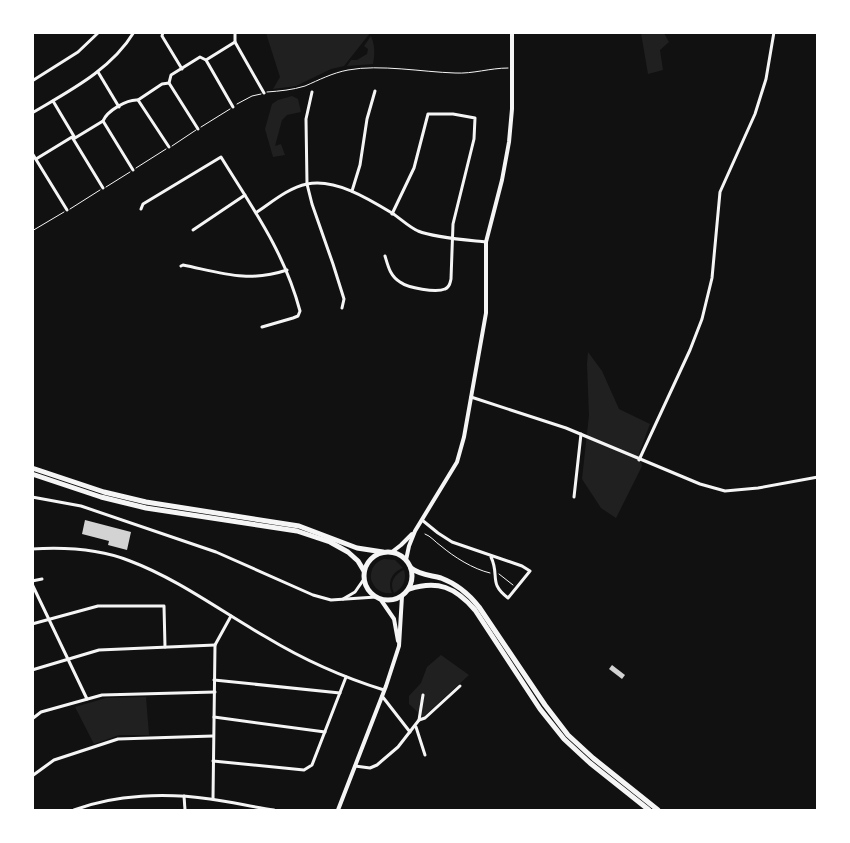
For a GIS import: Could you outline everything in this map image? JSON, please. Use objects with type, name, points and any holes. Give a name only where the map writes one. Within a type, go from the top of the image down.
[{"type":"highway","points":[[32,468],[104,492],[146,502],[299,526],[357,548],[392,552],[406,560],[411,568],[412,576],[408,589],[402,596],[392,600],[379,598],[368,590],[364,579],[364,571],[367,564],[372,558],[383,552]]},
{"type":"highway","points":[[32,474],[101,497],[146,508],[297,531],[330,542],[348,552],[358,561],[364,571]]},
{"type":"highway","points":[[411,568],[419,573],[450,582],[468,594],[568,735],[592,758],[658,810]]},
{"type":"highway","points":[[408,589],[424,585],[440,586],[450,589],[464,598],[475,610],[540,709],[564,739],[590,763],[649,810]]},
{"type":"street","points":[[32,81],[78,52],[98,32]]},
{"type":"street","points":[[32,113],[98,72],[115,57],[134,32]]},
{"type":"street","points":[[163,32],[162,36],[182,69]]},
{"type":"street","points":[[235,32],[235,42],[264,93]]},
{"type":"street","points":[[406,560],[409,546],[416,531],[462,451],[486,313],[486,242],[509,142],[512,109],[512,32]]},
{"type":"street","points":[[639,460],[690,350],[702,319],[712,278],[720,192],[756,114],[766,79],[774,32]]},
{"type":"street","points":[[206,60],[235,42]]},
{"type":"street","points":[[198,129],[169,83],[171,75],[200,57],[206,60],[233,107]]},
{"type":"street","points":[[98,72],[119,107]]},
{"type":"street","points":[[36,159],[103,121],[105,115],[119,107],[132,100],[138,100],[162,84],[169,83]]},
{"type":"street","points":[[352,191],[360,165],[367,118],[375,91]]},
{"type":"street","points":[[312,92],[306,119],[307,184],[344,299],[342,308]]},
{"type":"street","points":[[138,100],[168,148]]},
{"type":"street","points":[[53,101],[103,188]]},
{"type":"street","points":[[385,256],[390,273],[400,282],[412,288],[445,290],[449,287],[453,224],[474,139],[475,118],[453,114],[428,114],[414,168],[392,214]]},
{"type":"street","points":[[103,121],[133,170]]},
{"type":"street","points":[[32,153],[67,210]]},
{"type":"street","points":[[141,208],[143,204],[222,157],[273,240],[287,270],[300,311],[298,316],[262,327]]},
{"type":"street","points":[[256,212],[282,194],[307,184],[331,185],[352,191],[418,231],[451,238],[486,242]]},
{"type":"street","points":[[193,230],[245,195]]},
{"type":"street","points":[[181,266],[254,278],[287,270]]},
{"type":"street","points":[[471,397],[581,434],[639,460],[700,484],[725,491],[758,488],[818,477]]},
{"type":"street","points":[[574,497],[581,434]]},
{"type":"street","points":[[32,497],[81,506],[216,552],[313,595],[331,600],[379,598],[394,619],[399,646]]},
{"type":"street","points":[[422,520],[452,542],[491,557],[522,566],[530,571],[508,598],[495,584],[495,565],[491,557]]},
{"type":"street","points":[[392,552],[416,531]]},
{"type":"street","points":[[32,549],[60,548],[91,551],[129,560],[159,574],[267,638],[319,666],[384,690]]},
{"type":"street","points":[[42,579],[32,583],[87,699]]},
{"type":"street","points":[[342,600],[355,592],[364,579]]},
{"type":"street","points":[[338,810],[399,646],[402,596]]},
{"type":"street","points":[[32,624],[98,606],[164,606],[165,647]]},
{"type":"street","points":[[212,799],[215,645],[231,616]]},
{"type":"street","points":[[32,670],[99,650],[215,645]]},
{"type":"street","points":[[213,760],[304,770],[312,765],[346,677]]},
{"type":"street","points":[[214,680],[340,694]]},
{"type":"street","points":[[419,720],[425,718],[460,686]]},
{"type":"street","points":[[32,718],[41,712],[102,695],[214,692]]},
{"type":"street","points":[[382,695],[410,732]]},
{"type":"street","points":[[355,766],[370,768],[377,765],[398,747],[416,727],[423,695]]},
{"type":"street","points":[[214,717],[325,732]]},
{"type":"street","points":[[416,727],[425,755]]},
{"type":"street","points":[[32,776],[54,760],[118,740],[213,736]]},
{"type":"street","points":[[184,796],[185,810]]},
{"type":"street","points":[[74,810],[85,806],[129,798],[184,796],[274,810]]},
{"type":"path","points":[[32,231],[252,96],[305,86],[330,74],[350,69],[374,68],[458,73],[495,68],[512,68]]},
{"type":"path","points":[[425,534],[473,567],[488,573],[502,575],[517,588]]},
{"type":"shaded area","points":[[266,32],[370,33],[344,66],[331,69],[296,86],[273,89],[280,77]]},
{"type":"shaded area","points":[[641,33],[664,33],[669,42],[660,50],[663,70],[648,74]]},
{"type":"shaded area","points":[[371,36],[374,50],[373,64],[347,66],[351,60],[357,60],[367,54],[368,49],[364,46]]},
{"type":"shaded area","points":[[292,96],[298,99],[301,112],[287,115],[282,120],[275,146],[281,144],[285,155],[273,157],[265,129],[272,104]]},
{"type":"shaded area","points":[[588,352],[602,371],[619,409],[650,424],[639,453],[642,466],[616,518],[601,508],[582,479],[589,415]]},
{"type":"shaded area","points":[[384,559],[395,560],[403,568],[393,575],[390,581],[392,593],[384,593],[378,590],[371,579],[371,572],[374,566]]},
{"type":"shaded area","points":[[404,570],[405,577],[403,583],[400,589],[394,593],[393,579]]},
{"type":"shaded area","points":[[441,655],[469,675],[423,717],[409,704],[409,696],[421,683],[427,667]]},
{"type":"shaded area","points":[[146,697],[149,735],[119,735],[94,744],[75,707],[106,698]]},
{"type":"building","points":[[85,520],[131,532],[127,550],[108,545],[109,541],[82,534]]},
{"type":"building","points":[[612,665],[625,675],[622,679],[609,669]]}]
